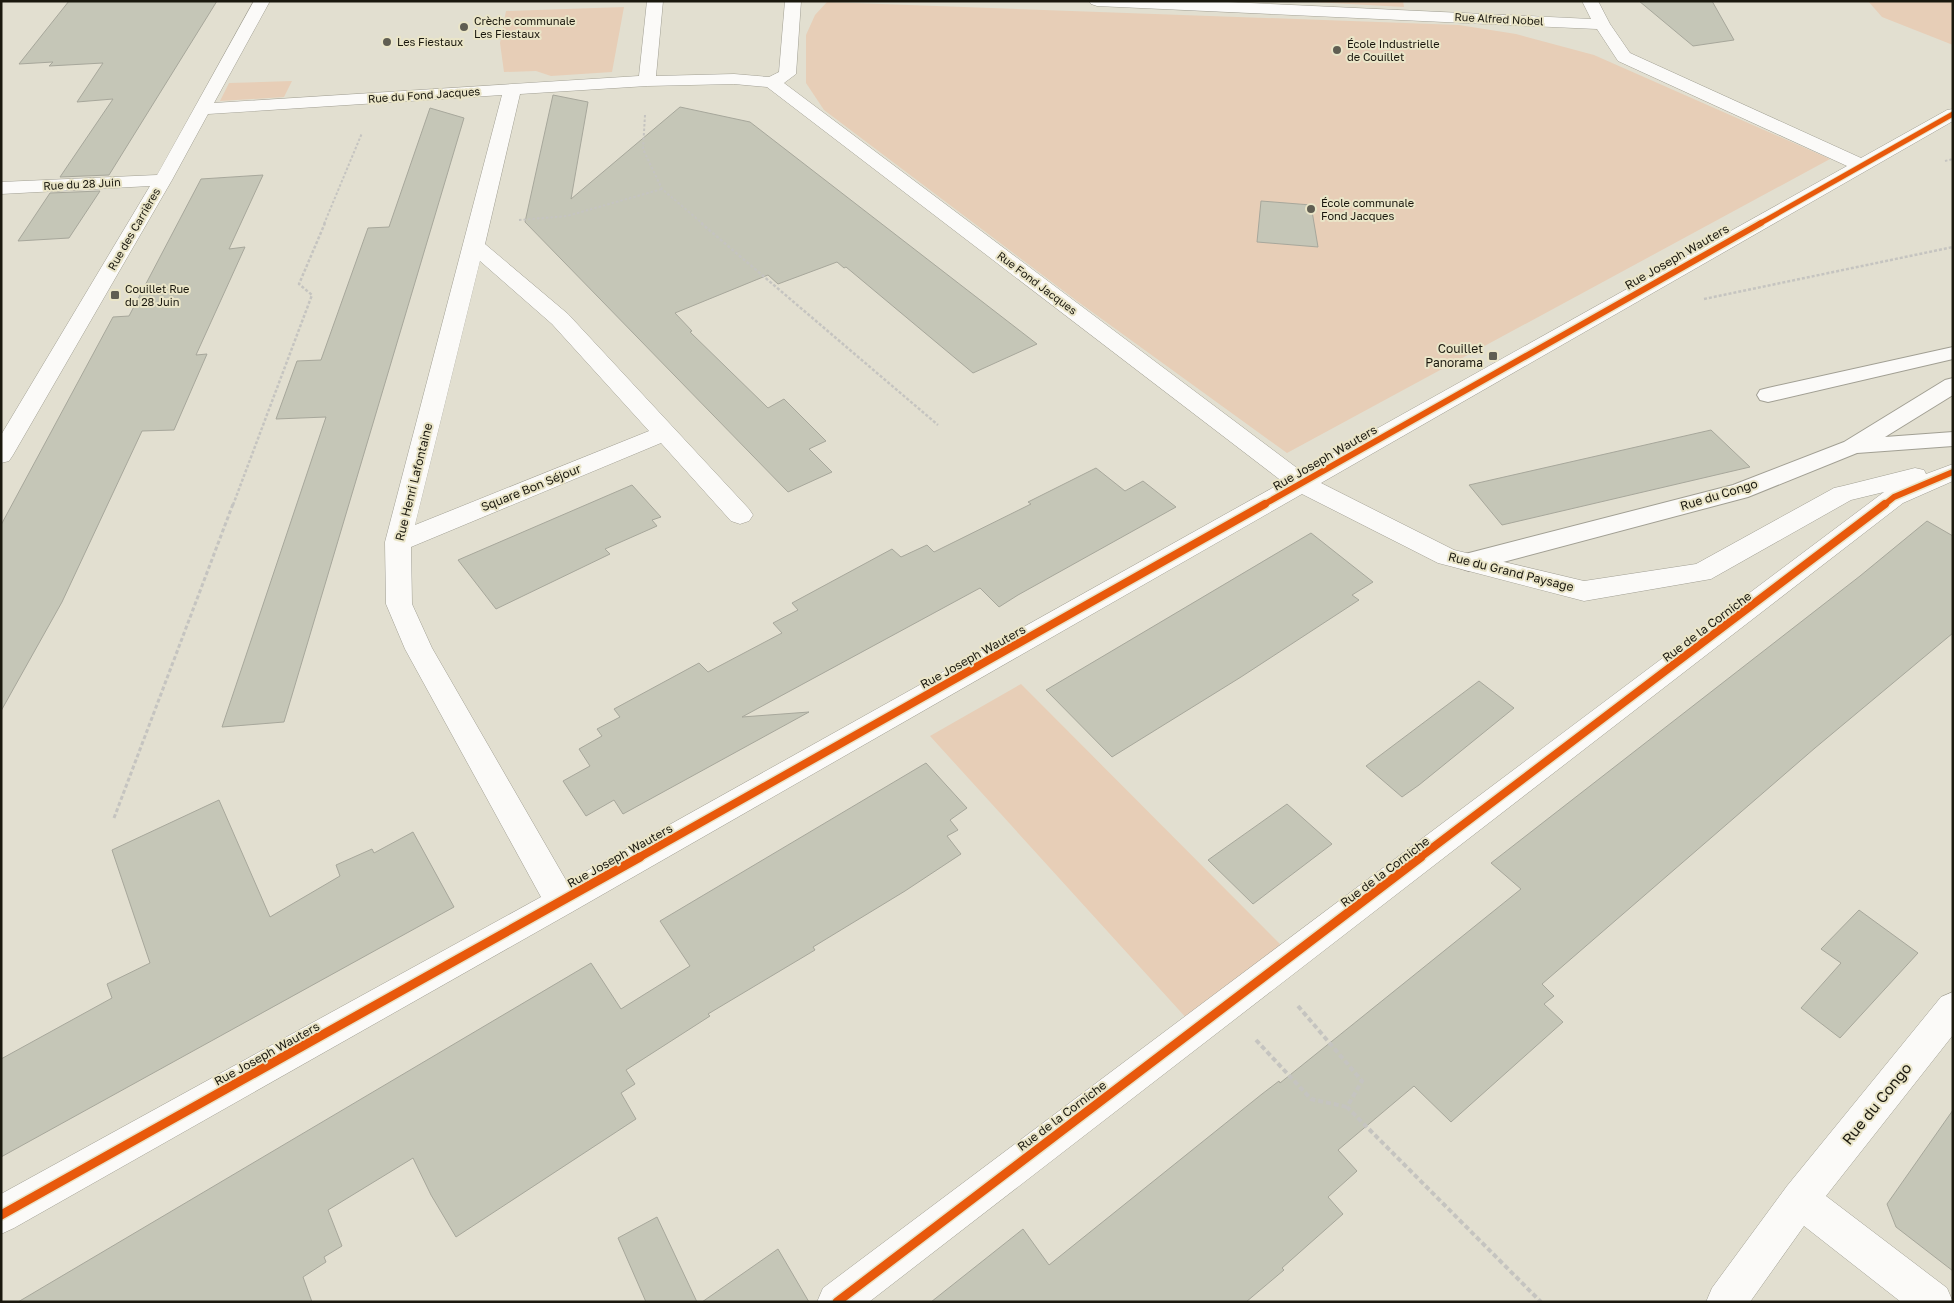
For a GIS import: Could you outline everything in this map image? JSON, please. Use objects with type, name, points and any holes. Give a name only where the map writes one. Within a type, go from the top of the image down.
[{"type":"street","name":"Rue des Carrières","points":[[1,455],[163,180],[262,1]]},
{"type":"street","points":[[647,81],[655,1]]},
{"type":"street","points":[[772,82],[787,74],[793,1]]},
{"type":"street","name":"Rue Alfred Nobel","points":[[1098,1],[1602,24]]},
{"type":"street","points":[[1590,1],[1602,24],[1624,57],[1860,165]]},
{"type":"street","name":"Rue du Fond Jacques","points":[[202,110],[647,81],[734,79],[772,82]]},
{"type":"street","name":"Rue Fond Jacques","points":[[772,82],[1302,484]]},
{"type":"street","name":"Rue Henri Lafontaine","points":[[512,90],[398,542],[399,604],[419,649],[561,902]]},
{"type":"street","name":"Rue Joseph Wauters","points":[[1,1216],[1302,484],[1860,165],[1953,114]]},
{"type":"street","name":"Rue du 28 Juin","points":[[1,188],[163,180]]},
{"type":"street","points":[[477,234],[560,319],[740,515]]},
{"type":"street","name":"Square Bon Séjour","points":[[398,542],[665,433]]},
{"type":"street","name":"Rue du Grand Paysage","points":[[1302,484],[1447,557],[1584,591],[1702,572],[1844,494],[1953,467]]},
{"type":"street","name":"Rue de la Corniche","points":[[837,1302],[1894,497],[1953,472]]},
{"type":"street","name":"Rue du Congo","points":[[1726,1302],[1800,1199],[1953,1008]]},
{"type":"street","points":[[1800,1199],[1933,1302]]},
{"type":"lane","points":[[1768,395],[1953,353]]},
{"type":"lane","name":"Rue du Congo","points":[[1469,562],[1740,491],[1852,446],[1953,385]]},
{"type":"lane","points":[[1852,446],[1953,439]]},
{"type":"path","points":[[647,81],[643,149],[662,189],[938,425]]},
{"type":"path","points":[[114,818],[312,295],[299,284],[376,98]]},
{"type":"path","points":[[477,234],[567,216],[662,189]]},
{"type":"path","points":[[1699,300],[1953,247]]},
{"type":"path","points":[[1270,974],[1362,1081],[1346,1107]]},
{"type":"path","points":[[1225,1007],[1311,1099],[1346,1107],[1541,1302]]},
{"type":"shaded area","points":[[1295,1],[1403,1],[1404,7]]},
{"type":"shaded area","points":[[1868,1],[1953,1],[1953,45],[1882,17]]},
{"type":"shaded area","points":[[827,2],[1459,25],[1516,34],[1594,55],[1830,159],[1287,453],[1077,301],[824,110],[806,83],[806,35],[815,15]]},
{"type":"shaded area","points":[[624,7],[612,72],[551,76],[536,71],[504,72],[500,43],[506,11]]},
{"type":"shaded area","points":[[292,81],[284,97],[220,101],[229,83]]},
{"type":"shaded area","points":[[1021,684],[1284,948],[1189,1021],[930,736]]},
{"type":"building","points":[[69,1],[217,1],[109,175],[60,177],[113,99],[77,102],[103,63],[49,66],[53,62],[19,64]]},
{"type":"building","points":[[1639,1],[1712,1],[1734,40],[1693,46]]},
{"type":"building","points":[[553,95],[588,102],[571,199],[680,107],[750,122],[1037,344],[973,373],[846,267],[844,268],[837,262],[778,284],[768,275],[675,313],[692,331],[690,332],[768,408],[784,399],[826,441],[809,449],[832,472],[788,492],[525,222]]},
{"type":"building","points":[[430,108],[464,118],[284,722],[222,727],[326,417],[276,419],[297,361],[321,360],[368,228],[389,227]]},
{"type":"building","points":[[263,175],[229,249],[245,247],[196,355],[207,354],[174,430],[142,431],[62,602],[1,711],[1,525],[113,317],[129,316],[201,179]]},
{"type":"building","points":[[100,191],[69,238],[18,241],[50,193]]},
{"type":"building","points":[[1261,201],[1311,205],[1318,247],[1257,242]]},
{"type":"building","points":[[1711,430],[1750,467],[1502,525],[1469,485]]},
{"type":"building","points":[[1096,468],[1125,491],[1143,481],[1176,507],[999,607],[980,588],[742,717],[809,712],[623,814],[614,800],[586,816],[563,781],[590,766],[579,749],[602,736],[597,729],[620,717],[614,709],[699,663],[708,672],[782,633],[773,623],[798,610],[792,603],[892,549],[901,557],[927,545],[934,552],[1031,504],[1028,502]]},
{"type":"building","points":[[632,485],[661,517],[652,520],[657,526],[605,549],[610,554],[496,609],[458,560]]},
{"type":"building","points":[[1927,521],[1953,536],[1953,633],[1815,748],[1542,984],[1554,996],[1544,1004],[1563,1022],[1451,1122],[1414,1086],[1338,1150],[1357,1171],[1328,1197],[1343,1214],[1282,1268],[1284,1270],[1246,1302],[931,1302],[1023,1229],[1049,1265],[1262,1094],[1279,1081],[1280,1083],[1521,889],[1491,863],[1860,576]]},
{"type":"building","points":[[1311,533],[1373,582],[1352,595],[1359,600],[1241,677],[1112,757],[1046,690]]},
{"type":"building","points":[[1479,681],[1514,708],[1419,785],[1402,797],[1366,766]]},
{"type":"building","points":[[926,763],[967,808],[950,820],[958,830],[947,836],[961,854],[905,891],[813,947],[815,950],[708,1014],[710,1016],[626,1070],[635,1084],[621,1093],[636,1119],[456,1237],[431,1195],[413,1158],[328,1210],[342,1246],[324,1257],[326,1262],[303,1277],[312,1302],[18,1302],[591,963],[621,1009],[690,966],[660,921]]},
{"type":"building","points":[[219,800],[270,917],[340,876],[336,865],[372,849],[374,853],[413,832],[454,907],[1,1157],[1,1059],[112,998],[107,984],[150,963],[112,850]]},
{"type":"building","points":[[1287,804],[1332,844],[1253,904],[1208,860]]},
{"type":"building","points":[[1859,910],[1918,953],[1840,1038],[1801,1008],[1841,963],[1821,949]]},
{"type":"building","points":[[1953,1110],[1953,1271],[1896,1227],[1887,1204]]},
{"type":"building","points":[[657,1217],[697,1302],[646,1302],[618,1238]]},
{"type":"building","points":[[778,1249],[809,1302],[702,1302]]},
{"type":"cycle path","points":[[1,1215],[561,902],[1953,114]]},
{"type":"cycle path","points":[[837,1302],[1894,497],[1953,472]]},
{"type":"place","name":"Crèche communale Les Fiestaux","points":[[464,27]]},
{"type":"place","name":"Les Fiestaux","points":[[387,42]]},
{"type":"place","name":"École Industrielle de Couillet","points":[[1337,50]]},
{"type":"place","name":"École communale Fond Jacques","points":[[1311,209]]},
{"type":"place","name":"Couillet Rue du 28 Juin","points":[[115,295]]},
{"type":"place","name":"Couillet Panorama","points":[[1493,356]]}]
